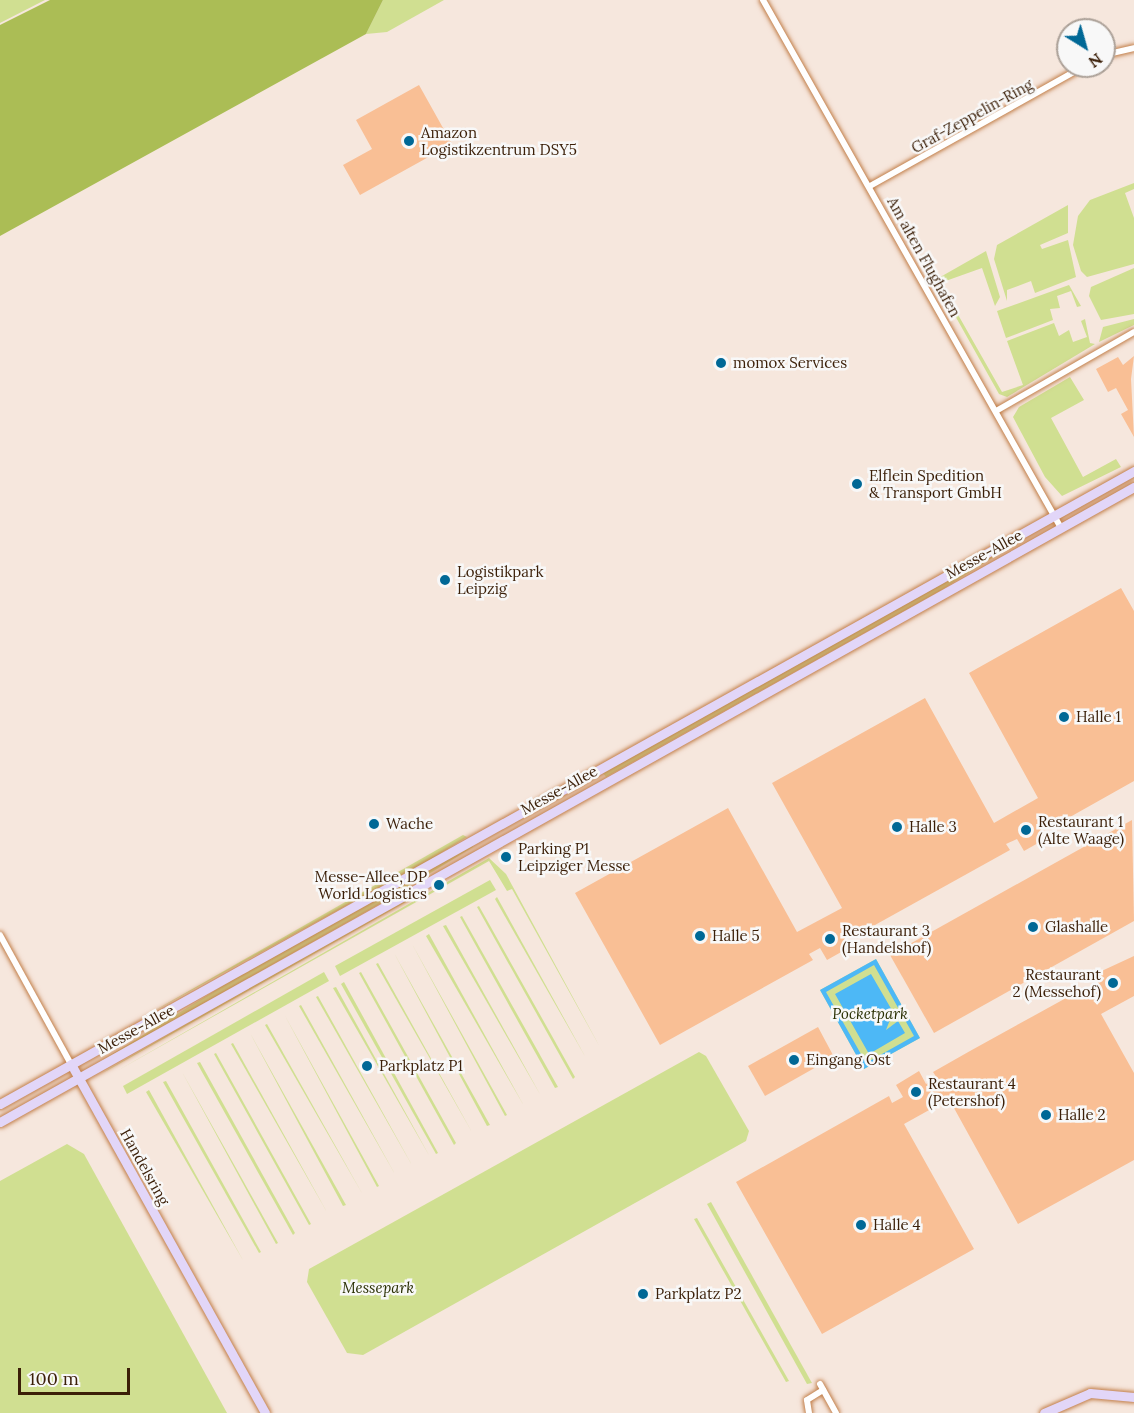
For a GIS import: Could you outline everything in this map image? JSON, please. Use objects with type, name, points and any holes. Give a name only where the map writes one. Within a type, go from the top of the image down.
[{"type":"main road","name":"Messe-Allee","points":[[0,1104],[490,828],[1134,471]]},
{"type":"main road","name":"Messe-Allee","points":[[0,1122],[1134,487]]},
{"type":"main road","name":"Handelsring","points":[[71,1064],[265,1413]]},
{"type":"main road","points":[[1044,1413],[1090,1393],[1134,1397]]},
{"type":"street","name":"Am alten Flughafen","points":[[763,0],[1061,528]]},
{"type":"street","points":[[1116,52],[1134,48]]},
{"type":"street","name":"Graf-Zeppelin-Ring","points":[[870,186],[1064,78]]},
{"type":"street","points":[[996,411],[1134,332]]},
{"type":"street","name":"Handelsring","points":[[0,935],[71,1064]]},
{"type":"street","points":[[809,1413],[807,1400],[822,1387],[836,1413]]},
{"type":"green space","points":[[0,0],[45,0],[0,23]]},
{"type":"green space","points":[[50,0],[383,0],[366,34],[0,236],[0,25]]},
{"type":"green space","points":[[383,0],[444,0],[387,32],[366,34]]},
{"type":"green space","points":[[1134,183],[1134,189],[1125,193],[1134,218],[1134,264],[1087,277],[1081,271],[1073,245],[1078,216],[1090,200]]},
{"type":"green space","points":[[1068,205],[1068,233],[1040,245],[1042,249],[1068,240],[1076,277],[1035,293],[1031,281],[1007,290],[1007,301],[994,259],[997,245]]},
{"type":"green space","points":[[986,251],[1000,297],[995,306],[982,268],[940,283],[1002,392],[1023,385],[1007,341],[1054,323],[1059,336],[1069,330],[1073,342],[1087,337],[1081,321],[1085,319],[1090,343],[1095,344],[1007,397],[999,394],[935,280]]},
{"type":"green space","points":[[1134,268],[1134,314],[1101,320],[1089,296],[1091,287]]},
{"type":"green space","points":[[1069,285],[1081,306],[1077,307],[1071,291],[1057,296],[1060,308],[1050,309],[1053,320],[1006,338],[997,311]]},
{"type":"green space","points":[[1134,319],[1134,325],[1099,342],[1103,327]]},
{"type":"green space","points":[[1070,377],[1084,400],[1051,418],[1083,477],[1116,459],[1121,467],[1062,496],[1045,477],[1013,417],[1019,407]]},
{"type":"green space","points":[[1033,532],[943,589],[606,777],[603,773]]},
{"type":"green space","points":[[463,835],[467,837],[431,859],[145,1016]]},
{"type":"green space","points":[[471,843],[473,847],[383,902],[93,1066],[237,977]]},
{"type":"green space","points":[[489,858],[506,874],[601,1049],[512,889],[507,891],[489,861],[115,1072]]},
{"type":"green space","points":[[490,880],[496,890],[340,976],[335,966]]},
{"type":"green space","points":[[420,894],[108,1070],[102,1073],[383,910]]},
{"type":"green space","points":[[497,897],[586,1058],[495,899]]},
{"type":"green space","points":[[479,906],[575,1077],[573,1079],[477,907]]},
{"type":"green space","points":[[462,916],[558,1087],[555,1088],[460,917]]},
{"type":"green space","points":[[446,925],[541,1096],[443,926]]},
{"type":"green space","points":[[429,934],[524,1106],[426,936]]},
{"type":"green space","points":[[412,944],[507,1115],[505,1116]]},
{"type":"green space","points":[[394,953],[490,1125],[487,1126]]},
{"type":"green space","name":"Pocketpark","points":[[876,959],[920,1038],[864,1069],[820,990]]},
{"type":"green space","points":[[378,963],[473,1134],[376,964]]},
{"type":"green space","points":[[324,972],[329,981],[127,1094],[123,1086]]},
{"type":"green space","points":[[361,972],[456,1143],[454,1145],[359,973]]},
{"type":"green space","points":[[344,982],[438,1153],[436,1154],[341,984]]},
{"type":"green space","points":[[336,987],[430,1157],[333,988]]},
{"type":"green space","points":[[318,996],[413,1167],[316,997]]},
{"type":"green space","points":[[301,1005],[396,1176],[299,1006]]},
{"type":"green space","points":[[284,1014],[379,1186],[377,1187]]},
{"type":"green space","points":[[267,1024],[363,1195],[265,1025]]},
{"type":"green space","points":[[250,1033],[346,1205],[343,1206]]},
{"type":"green space","points":[[233,1043],[328,1214],[231,1044]]},
{"type":"green space","name":"Messepark","points":[[699,1052],[706,1056],[749,1131],[746,1141],[363,1355],[347,1353],[307,1282],[309,1269]]},
{"type":"green space","points":[[216,1053],[311,1224],[309,1225],[214,1054]]},
{"type":"green space","points":[[200,1062],[295,1233],[293,1235],[197,1063]]},
{"type":"green space","points":[[182,1072],[278,1243],[276,1244]]},
{"type":"green space","points":[[166,1081],[261,1252],[259,1253],[163,1082]]},
{"type":"green space","points":[[149,1090],[244,1262],[146,1092]]},
{"type":"green space","points":[[67,1144],[84,1154],[227,1413],[0,1413],[0,1181]]},
{"type":"green space","points":[[711,1202],[812,1383],[807,1384],[707,1204]]},
{"type":"green space","points":[[697,1218],[789,1381],[786,1382],[694,1219]]},
{"type":"water","points":[[876,959],[920,1038],[864,1069],[820,990]],"holes":[[[874,965],[914,1036],[866,1063],[826,992]]]},
{"type":"water","points":[[871,974],[893,1012],[886,1030],[898,1021],[905,1033],[869,1054],[835,994]]},
{"type":"building","name":"Amazon Logistikzentrum DSY5","points":[[419,85],[452,144],[360,195],[343,165],[372,149],[356,120]]},
{"type":"building","points":[[1134,356],[1131,379],[1134,437],[1121,414],[1128,410],[1116,388],[1108,392],[1096,369],[1118,357],[1123,365]]},
{"type":"building","points":[[1121,588],[1134,611],[1134,781],[1054,826],[1050,820],[1040,825],[1047,838],[1024,851],[1017,839],[1006,844],[1010,850],[857,935],[854,929],[843,935],[850,947],[827,960],[820,948],[809,954],[813,960],[660,1045],[575,893],[728,808],[797,932],[842,908],[772,783],[925,698],[994,823],[1038,798],[969,673]]},
{"type":"building","name":"Glashalle","points":[[1132,820],[1134,921],[934,1033],[890,955]]},
{"type":"building","points":[[1134,956],[1134,996],[1101,1014],[1134,1073],[1134,1160],[1018,1224],[949,1099],[904,1124],[974,1249],[822,1334],[736,1182],[889,1096],[892,1103],[903,1097],[896,1085],[919,1071],[926,1084],[937,1078],[933,1072],[970,1051],[1086,987],[1089,993],[1100,987],[1093,975]]},
{"type":"building","name":"Eingang Ost","points":[[818,1027],[834,1057],[765,1096],[748,1066]]},
{"type":"place","name":"Amazon Logistikzentrum DSY5","points":[[409,141]]},
{"type":"place","name":"momox Services","points":[[721,363]]},
{"type":"place","name":"Elflein Spedition & Transport GmbH","points":[[857,484]]},
{"type":"place","name":"Logistikpark Leipzig","points":[[445,580]]},
{"type":"place","name":"Halle 1","points":[[1064,717]]},
{"type":"place","name":"Wache","points":[[374,824]]},
{"type":"place","name":"Halle 3","points":[[897,827]]},
{"type":"place","name":"Restaurant 1 (Alte Waage)","points":[[1026,830]]},
{"type":"place","name":"Parking P1 Leipziger Messe","points":[[506,857]]},
{"type":"place","name":"Messe-Allee, DP World Logistics","points":[[439,885]]},
{"type":"place","name":"Glashalle","points":[[1033,927]]},
{"type":"place","name":"Halle 5","points":[[700,936]]},
{"type":"place","name":"Restaurant 3 (Handelshof)","points":[[830,939]]},
{"type":"place","name":"Restaurant 2 (Messehof)","points":[[1113,983]]},
{"type":"place","name":"Eingang Ost","points":[[794,1060]]},
{"type":"place","name":"Parkplatz P1","points":[[367,1066]]},
{"type":"place","name":"Restaurant 4 (Petershof)","points":[[916,1092]]},
{"type":"place","name":"Halle 2","points":[[1046,1115]]},
{"type":"place","name":"Halle 4","points":[[861,1225]]},
{"type":"place","name":"Parkplatz P2","points":[[643,1294]]}]
